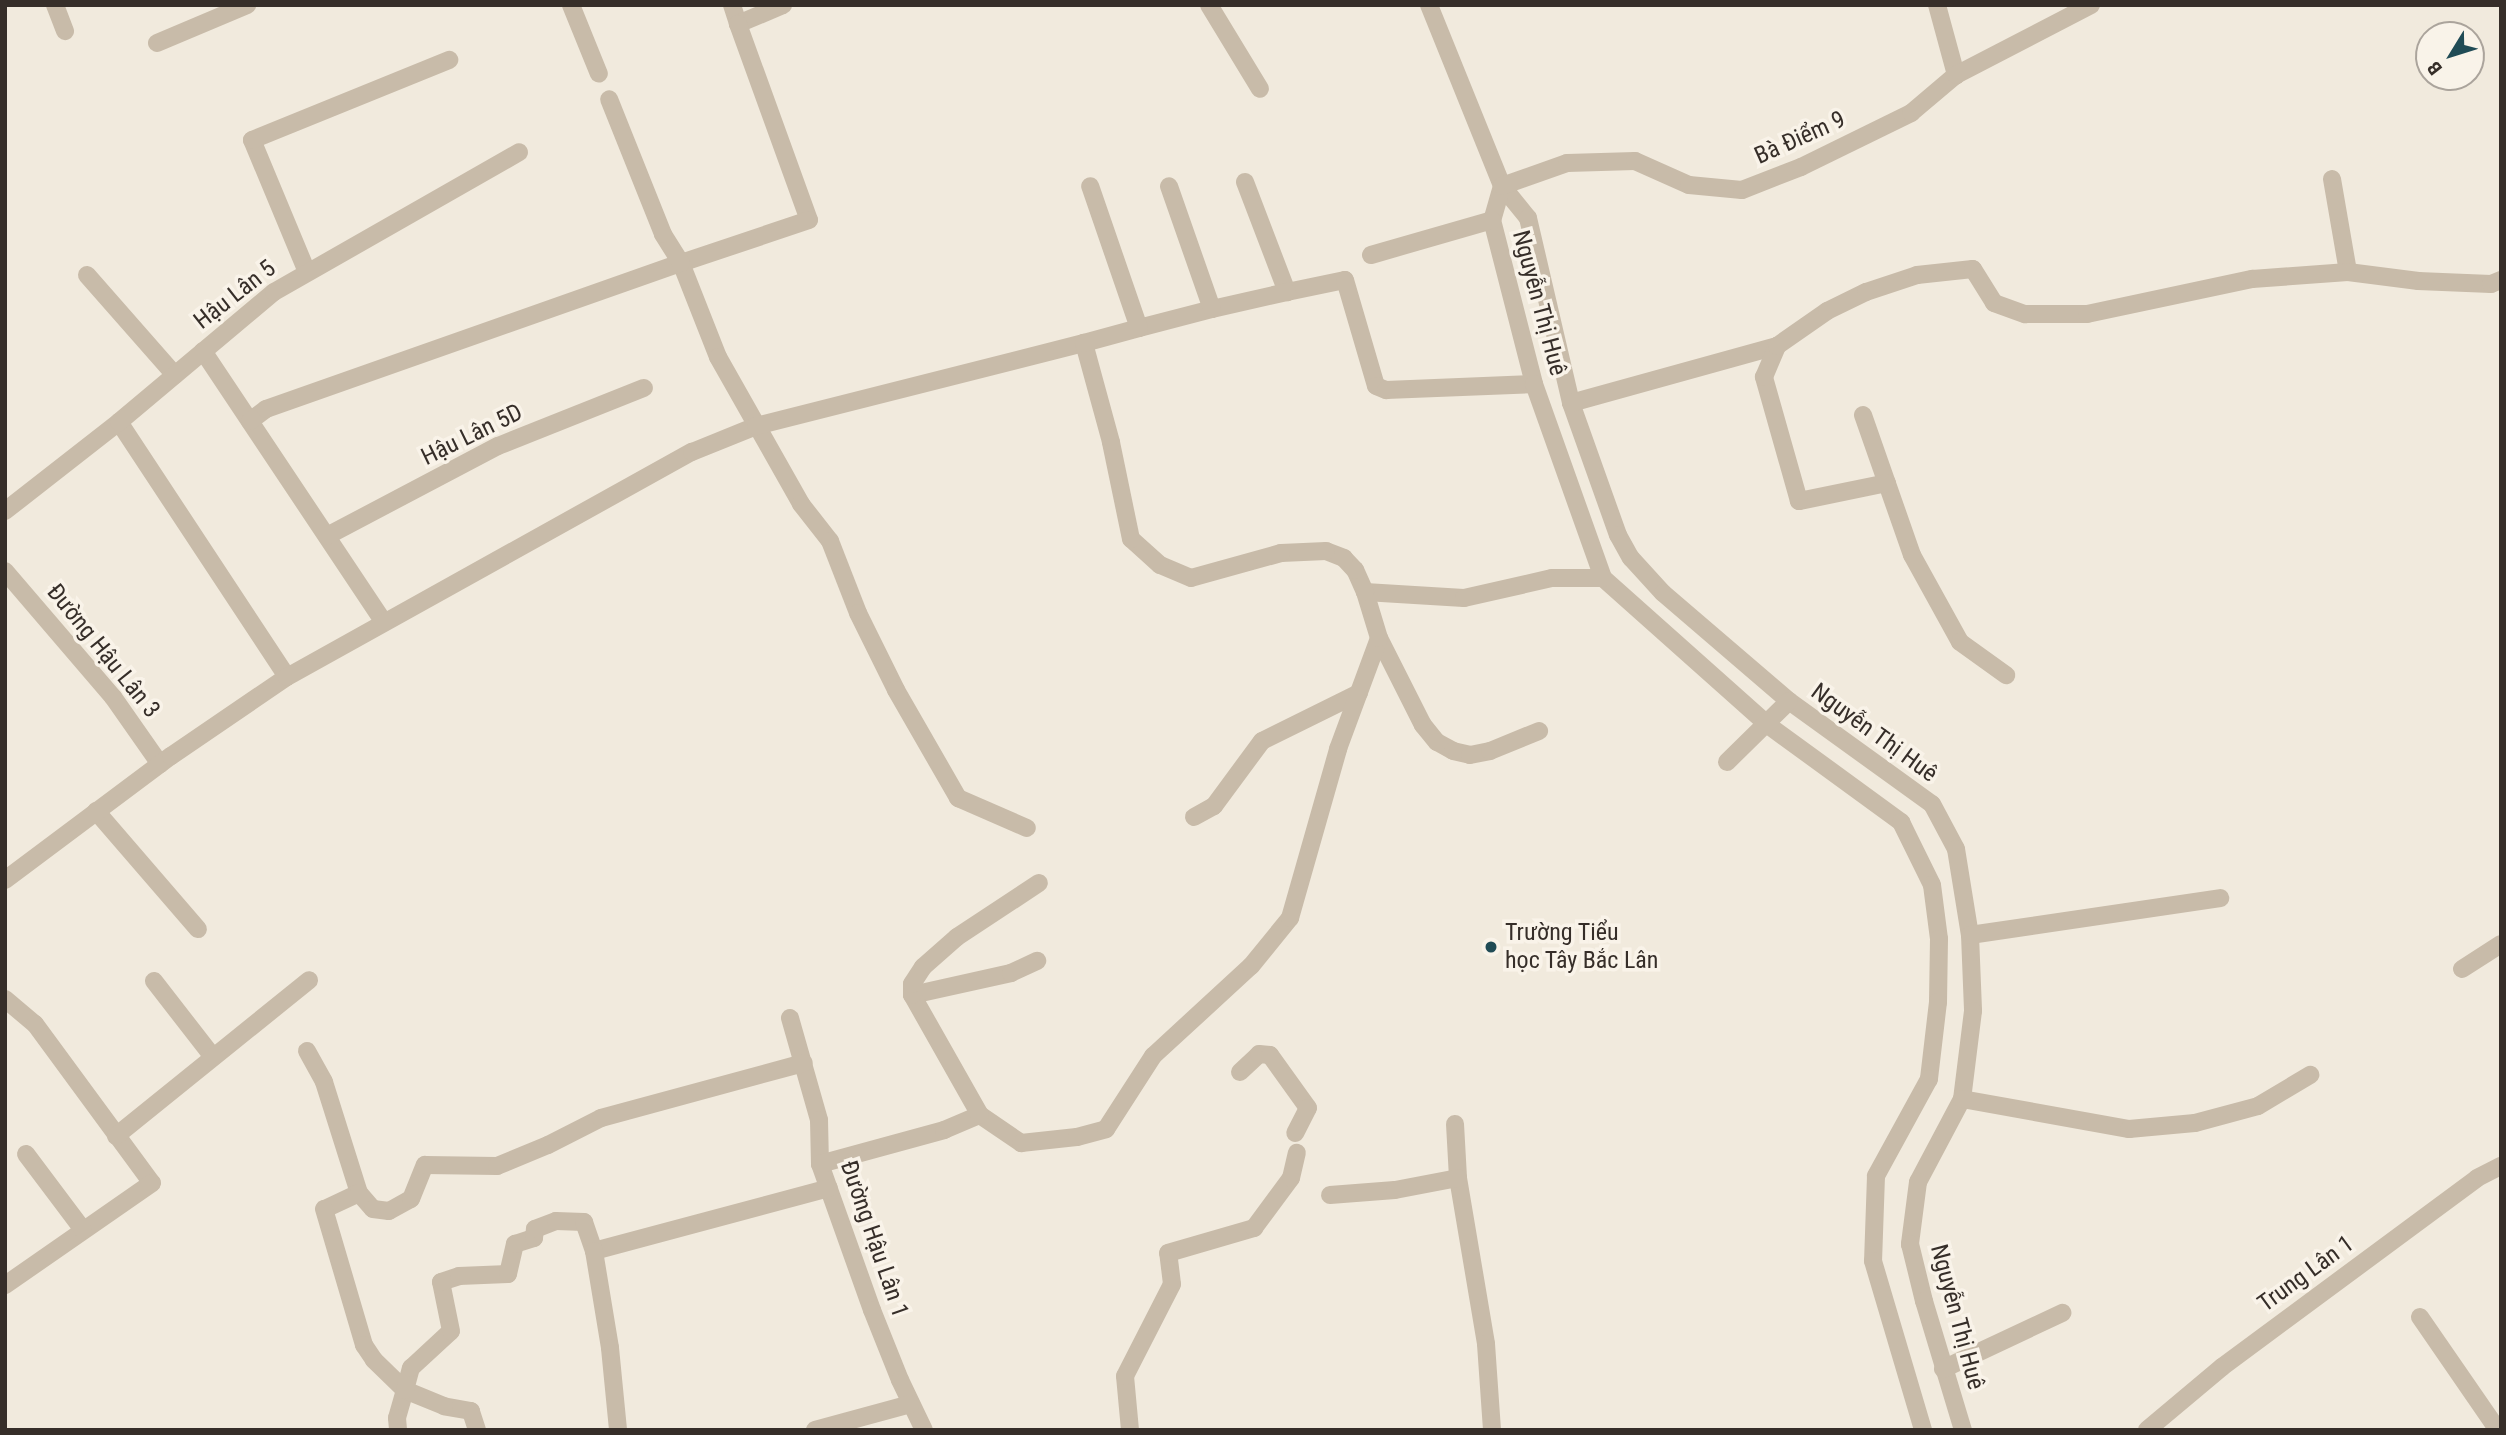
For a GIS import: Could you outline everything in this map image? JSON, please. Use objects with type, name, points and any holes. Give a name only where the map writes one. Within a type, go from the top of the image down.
[{"type":"street","points":[[55,5],[65,31]]},
{"type":"street","points":[[157,43],[247,5]]},
{"type":"street","points":[[571,5],[599,74]]},
{"type":"street","points":[[250,421],[266,409],[809,220],[732,5]]},
{"type":"street","points":[[738,24],[783,5]]},
{"type":"street","points":[[1209,5],[1260,89]]},
{"type":"street","name":"Nguyễn Thị Huê","points":[[1429,5],[1502,186],[1528,218],[1571,403],[1618,535],[1631,558],[1663,593],[1789,701],[1932,804],[1956,849],[1970,936],[1973,1011],[1962,1099],[1918,1182],[1910,1244],[1943,1369],[1963,1430]]},
{"type":"street","points":[[1937,5],[1956,75]]},
{"type":"street","name":"Bà Điểm 9","points":[[1502,186],[1567,163],[1635,162],[1689,185],[1742,190],[1801,167],[1911,113],[1956,75],[2091,5]]},
{"type":"street","points":[[307,272],[252,140],[449,60]]},
{"type":"street","points":[[609,99],[663,234],[681,263],[718,357],[802,505],[830,541],[858,613],[895,690],[958,798],[1027,828]]},
{"type":"street","name":"Hậu Lân 5","points":[[5,511],[119,422],[274,292],[519,152]]},
{"type":"street","points":[[2332,179],[2348,272]]},
{"type":"street","points":[[1245,182],[1287,292]]},
{"type":"street","points":[[1090,186],[1139,328]]},
{"type":"street","points":[[1169,186],[1212,309]]},
{"type":"street","name":"Nguyễn Thị Huê","points":[[1502,186],[1492,220],[1534,384],[1603,578],[1768,725],[1901,822],[1932,885],[1939,939],[1938,1002],[1928,1079],[1876,1176],[1873,1261],[1923,1430]]},
{"type":"street","points":[[1371,255],[1492,220]]},
{"type":"street","points":[[1571,403],[1777,346],[1826,311],[1866,292],[1917,275],[1973,269],[1994,303],[2025,314],[2087,314],[2252,279],[2348,272],[2418,281],[2491,284],[2501,280]]},
{"type":"street","points":[[87,275],[175,375]]},
{"type":"street","points":[[5,880],[160,764],[286,677],[692,452],[756,426],[1212,309],[1345,280],[1376,386],[1386,390],[1534,384]]},
{"type":"street","points":[[1084,343],[1111,442],[1131,538],[1160,565],[1191,578],[1282,553],[1326,551],[1344,558],[1355,570],[1365,592],[1379,638],[1423,725],[1437,742],[1453,751],[1470,755],[1490,751],[1539,731]]},
{"type":"street","points":[[1777,346],[1764,377],[1798,501],[1887,483]]},
{"type":"street","points":[[204,351],[384,622]]},
{"type":"street","name":"Hậu Lân 5D","points":[[327,536],[498,446],[644,388]]},
{"type":"street","points":[[1863,415],[1912,555],[1960,642],[2006,675]]},
{"type":"street","points":[[119,422],[286,677]]},
{"type":"street","name":"Đường Hậu Lân 3","points":[[6,573],[113,697],[160,764]]},
{"type":"street","points":[[1365,592],[1464,598],[1552,578],[1603,578]]},
{"type":"street","points":[[1040,883],[957,937],[923,967],[912,984],[912,995],[980,1115],[1021,1143],[1077,1137],[1106,1129],[1153,1056],[1251,966],[1290,918],[1338,749],[1379,638]]},
{"type":"street","points":[[1194,817],[1214,806],[1262,741],[1359,693]]},
{"type":"street","points":[[1727,762],[1768,725],[1789,701]]},
{"type":"street","points":[[96,811],[198,929]]},
{"type":"street","points":[[1970,936],[2220,898]]},
{"type":"street","points":[[2462,969],[2501,944]]},
{"type":"street","points":[[912,995],[1010,973],[1037,961]]},
{"type":"street","points":[[154,981],[213,1057]]},
{"type":"street","points":[[116,1136],[309,981]]},
{"type":"street","points":[[5,999],[35,1024],[152,1182],[5,1285]]},
{"type":"street","name":"Đường Hậu Lân 1","points":[[790,1018],[818,1119],[820,1164],[868,1298],[924,1430]]},
{"type":"street","points":[[307,1051],[324,1082],[359,1192],[373,1209],[389,1211],[411,1199],[419,1185],[421,1169],[425,1165],[497,1166],[601,1118],[677,1095],[804,1063]]},
{"type":"street","points":[[1240,1072],[1259,1054],[1270,1055],[1308,1108],[1295,1133]]},
{"type":"street","points":[[1962,1099],[2129,1129],[2195,1123],[2258,1105],[2311,1075]]},
{"type":"street","points":[[820,1164],[944,1130],[980,1115]]},
{"type":"street","points":[[1455,1124],[1458,1178],[1486,1344],[1492,1430]]},
{"type":"street","points":[[1130,1430],[1125,1376],[1172,1284],[1168,1253],[1254,1228],[1291,1178],[1297,1153]]},
{"type":"street","points":[[26,1154],[83,1230]]},
{"type":"street","name":"Trung Lân 1","points":[[2147,1430],[2222,1367],[2477,1178],[2501,1166]]},
{"type":"street","points":[[1331,1195],[1395,1190],[1458,1178]]},
{"type":"street","points":[[594,1251],[829,1188]]},
{"type":"street","points":[[359,1192],[324,1209],[364,1345],[374,1360],[405,1390],[444,1406],[471,1411],[477,1430]]},
{"type":"street","points":[[398,1430],[397,1418],[411,1367],[451,1331],[440,1285],[442,1279],[508,1274],[515,1244],[534,1238],[535,1229],[556,1221],[584,1222],[594,1251],[610,1348],[618,1430]]},
{"type":"street","points":[[1943,1369],[2062,1312]]},
{"type":"street","points":[[2420,1317],[2498,1430]]},
{"type":"street","points":[[815,1430],[911,1404]]},
{"type":"place","name":"Trường Tiểu học Tây Bắc Lân","points":[[1491,947]]}]
